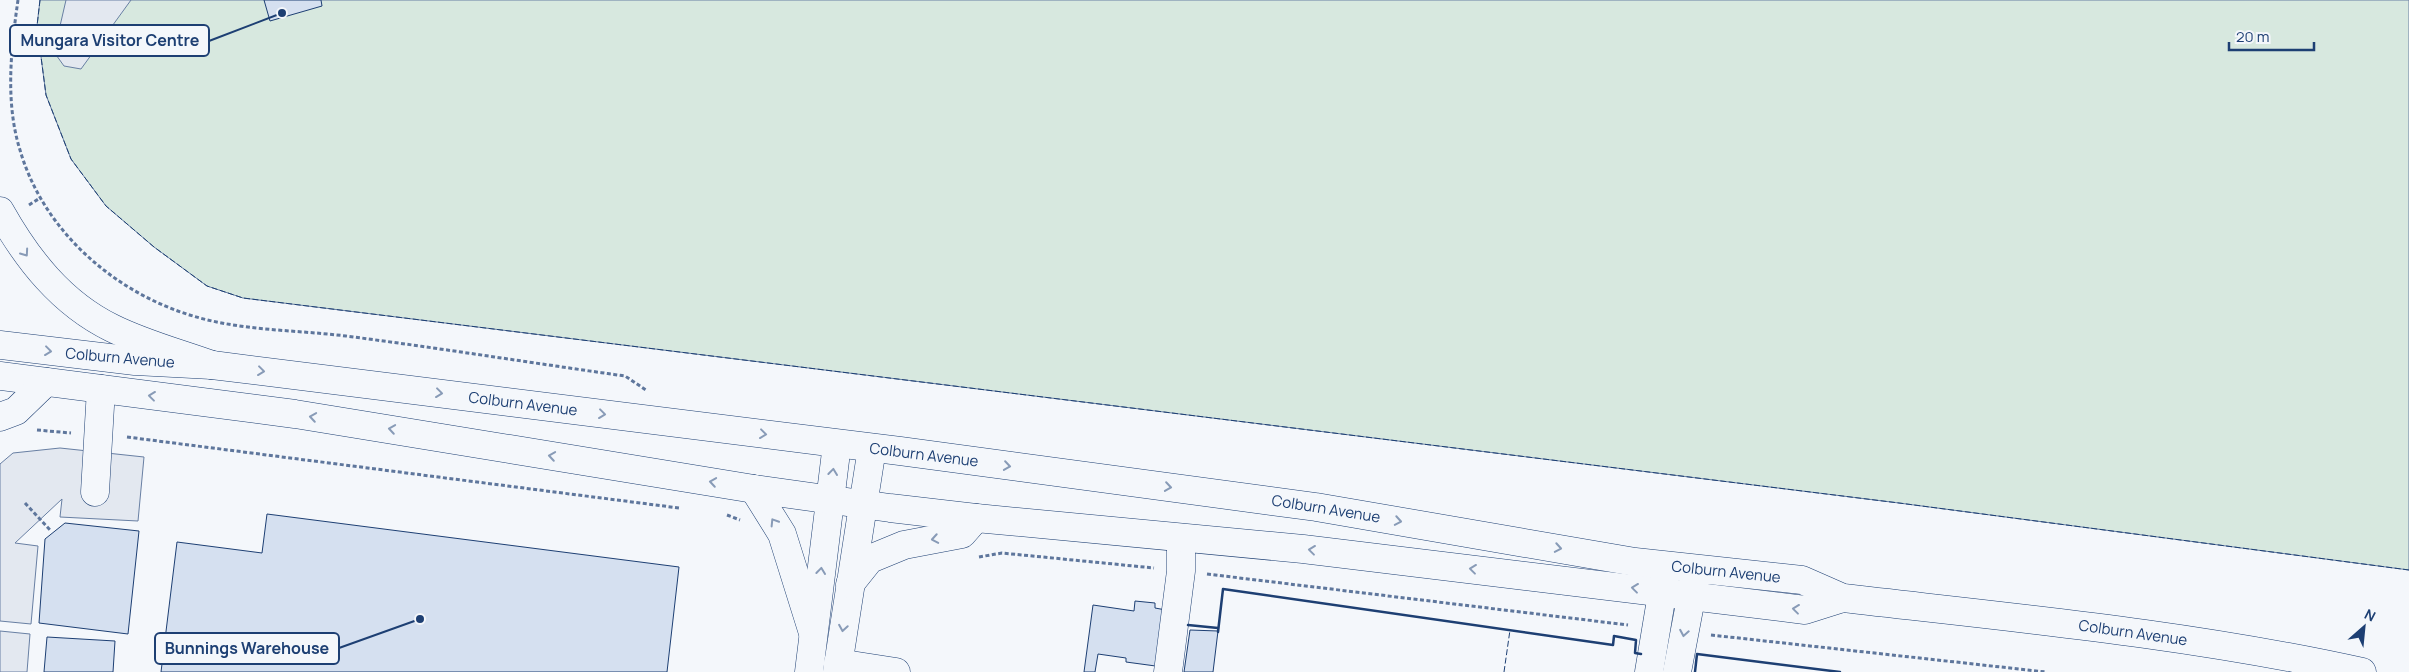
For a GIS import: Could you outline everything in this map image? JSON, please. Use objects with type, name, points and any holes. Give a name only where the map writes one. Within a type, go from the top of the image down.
[{"type":"main road","points":[[12,209],[28,258],[70,299],[92,316],[135,338],[212,365]]},
{"type":"main road","name":"Colburn Avenue","points":[[0,345],[135,361],[212,365],[872,448],[1316,507],[1635,562],[1802,580],[1843,598],[2146,634],[2313,661],[2362,672]]},
{"type":"main road","name":"Colburn Avenue","points":[[0,376],[342,421],[830,500],[976,518],[1303,549],[1805,610],[1843,598]]},
{"type":"main road","points":[[0,417],[16,411],[46,382]]},
{"type":"main road","points":[[95,492],[101,389]]},
{"type":"main road","points":[[809,672],[837,444]]},
{"type":"main road","points":[[872,448],[837,667],[896,672]]},
{"type":"main road","points":[[754,488],[782,534],[813,633]]},
{"type":"main road","points":[[850,584],[870,559],[904,545],[962,534],[976,518]]},
{"type":"main road","points":[[1168,672],[1181,571],[1181,538]]},
{"type":"main road","points":[[1649,672],[1667,565]]},
{"type":"main road","points":[[1678,672],[1697,568]]},
{"type":"path","points":[[18,0],[10,87],[19,150],[40,198],[56,225],[99,266],[143,295],[197,317],[227,324],[344,336],[625,376],[650,392]]},
{"type":"path","points":[[12,209],[40,198]]},
{"type":"path","points":[[34,430],[150,439],[682,508]]},
{"type":"path","points":[[25,503],[50,530]]},
{"type":"path","points":[[721,513],[744,521]]},
{"type":"path","points":[[973,558],[1002,553],[1181,571],[1656,629]]},
{"type":"path","points":[[1685,632],[2046,672]]},
{"type":"shaded area","points":[[40,0],[2409,0],[2409,570],[1899,503],[243,298],[207,286],[154,247],[106,206],[71,159],[46,95],[37,26]]},
{"type":"shaded area","points":[[66,0],[131,0],[81,69],[64,66],[54,52]]},
{"type":"shaded area","points":[[60,448],[144,457],[138,521],[60,517],[62,499],[15,543],[38,546],[31,624],[0,621],[0,464],[13,453]]},
{"type":"shaded area","points":[[0,631],[30,634],[27,672],[0,672]]},
{"type":"building","points":[[264,0],[321,0],[322,6],[270,21]]},
{"type":"building","points":[[267,514],[679,567],[667,672],[161,672],[177,542],[262,553]]},
{"type":"building","points":[[65,523],[139,531],[128,634],[39,623],[45,539]]},
{"type":"building","points":[[1135,601],[1155,603],[1155,608],[1166,610],[1163,667],[1126,662],[1126,658],[1098,654],[1095,672],[1084,672],[1093,605],[1134,611]]},
{"type":"building","points":[[1190,630],[1218,631],[1213,672],[1184,672]]},
{"type":"building","points":[[47,637],[115,641],[113,672],[44,672]]},
{"type":"fence","points":[[40,0],[37,26],[46,95],[71,159],[106,206],[154,247],[207,286],[243,298],[1899,503],[2409,570]]},
{"type":"fence","points":[[1504,672],[1510,630]]},
{"type":"wall","points":[[1218,632],[1223,589],[1613,645],[1614,636],[1636,640],[1635,653],[1641,654]]},
{"type":"wall","points":[[1188,625],[1218,628]]},
{"type":"wall","points":[[1695,672],[1697,654],[1840,672]]},
{"type":"place","name":"Mungara Visitor Centre","points":[[282,13]]},
{"type":"place","name":"Bunnings Warehouse","points":[[420,619]]}]
